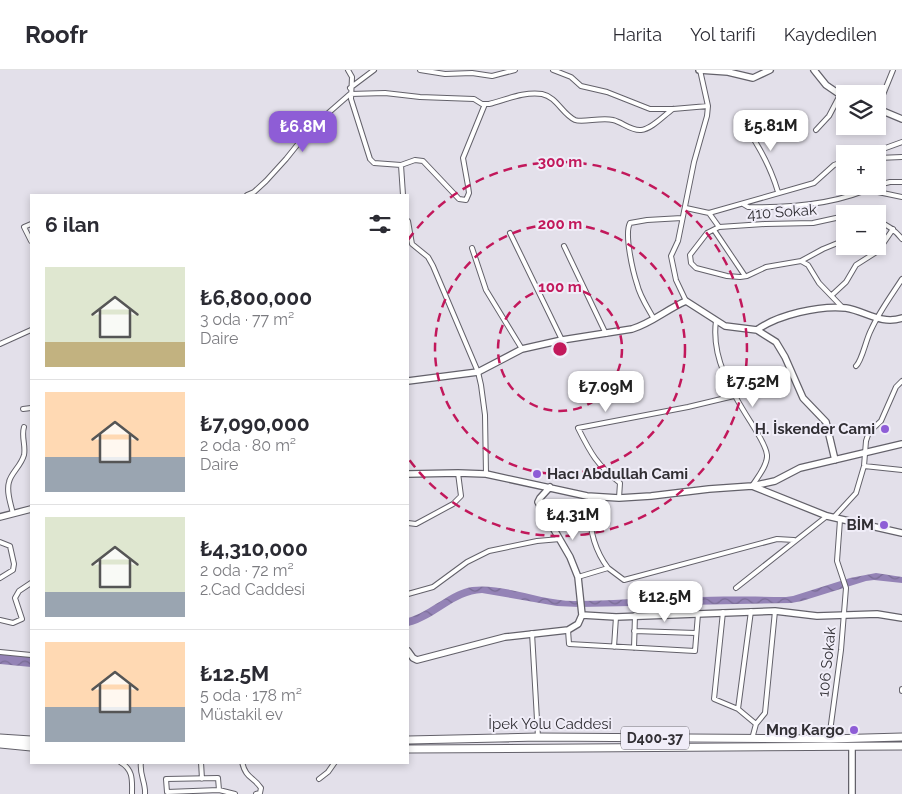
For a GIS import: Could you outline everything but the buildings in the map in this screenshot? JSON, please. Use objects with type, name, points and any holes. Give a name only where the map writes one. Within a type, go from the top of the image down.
[{"type":"highway","name":"İpek Yolu Caddesi","points":[[409,740],[538,737],[829,739],[900,737]]},
{"type":"highway","points":[[0,738],[30,740]]},
{"type":"highway","points":[[0,744],[30,747]]},
{"type":"highway","name":"İpek Yolu Caddesi","points":[[409,749],[902,746]]},
{"type":"street","points":[[348,70],[352,77],[350,94],[371,161],[374,163],[401,165],[415,160],[423,161],[459,199],[466,200],[468,193],[463,158],[485,104]]},
{"type":"street","points":[[350,88],[374,70]]},
{"type":"street","points":[[420,70],[492,76],[515,70]]},
{"type":"street","points":[[553,70],[571,77],[581,86],[607,92],[650,109],[708,106]]},
{"type":"street","points":[[770,70],[753,78],[728,72],[700,70],[708,106],[705,128],[694,162],[678,241],[671,256],[676,280],[686,301],[725,326],[757,330],[776,342],[803,398],[826,422],[835,460]]},
{"type":"street","points":[[814,70],[826,85],[836,92]]},
{"type":"street","points":[[886,88],[893,70]]},
{"type":"street","points":[[249,194],[266,181],[286,160],[310,128],[350,94],[385,93],[420,97],[474,99],[485,104],[531,94],[543,94],[554,100],[573,119],[581,121],[603,118],[615,120],[634,130],[647,128],[673,109]]},
{"type":"street","points":[[816,130],[836,105]]},
{"type":"street","points":[[886,112],[902,119]]},
{"type":"street","points":[[743,123],[775,180],[778,192]]},
{"type":"street","points":[[886,148],[902,142]]},
{"type":"street","points":[[886,158],[902,157]]},
{"type":"street","points":[[686,208],[709,213],[743,204],[778,192],[814,183],[836,164]]},
{"type":"street","points":[[401,165],[403,194]]},
{"type":"street","points":[[886,183],[902,182]]},
{"type":"street","points":[[886,194],[902,197]]},
{"type":"street","points":[[743,204],[748,207],[805,205],[848,195]]},
{"type":"street","points":[[709,213],[719,227],[707,233],[696,246],[690,255],[691,263],[696,268],[727,276],[745,276],[766,267],[801,261],[836,244]]},
{"type":"street","points":[[654,319],[637,285],[630,250],[628,227],[630,223],[647,220],[682,218]]},
{"type":"street","name":"410 Sokak","points":[[719,227],[813,222],[836,218]]},
{"type":"street","points":[[30,224],[24,227],[30,239]]},
{"type":"street","points":[[886,225],[901,236]]},
{"type":"street","points":[[409,228],[412,244],[430,260],[478,372],[485,415],[486,474]]},
{"type":"street","points":[[832,295],[846,282],[856,265],[878,251],[893,229]]},
{"type":"street","points":[[714,230],[745,276]]},
{"type":"street","points":[[510,233],[562,340]]},
{"type":"street","points":[[564,246],[606,334]]},
{"type":"street","points":[[472,248],[486,290],[522,349]]},
{"type":"street","points":[[801,261],[808,265],[819,283],[842,308]]},
{"type":"street","points":[[856,366],[860,362],[866,340],[876,318],[902,280]]},
{"type":"street","points":[[409,381],[478,372],[522,349],[639,327],[686,301]]},
{"type":"street","points":[[757,330],[764,324],[787,314],[831,308],[842,308],[888,320],[902,318]]},
{"type":"street","points":[[716,321],[714,335],[723,372],[734,396],[758,434],[768,456],[765,466],[752,486]]},
{"type":"street","points":[[0,344],[30,330]]},
{"type":"street","points":[[837,519],[856,493],[864,466],[866,441],[869,432],[881,421],[896,387],[902,381]]},
{"type":"street","points":[[619,498],[620,482],[598,464],[589,451],[578,428],[688,407],[734,396]]},
{"type":"street","points":[[23,409],[30,408]]},
{"type":"street","points":[[13,514],[8,494],[8,481],[21,464],[25,453],[22,433],[24,427]]},
{"type":"street","points":[[409,474],[486,474],[590,496],[619,498],[752,486],[775,481],[800,468],[902,444]]},
{"type":"street","points":[[864,466],[902,470]]},
{"type":"street","points":[[409,523],[416,524],[452,504],[461,496],[458,473]]},
{"type":"street","points":[[752,486],[826,516],[902,533]]},
{"type":"street","points":[[409,652],[413,658],[417,660],[504,637],[568,630],[578,624],[582,612],[578,577],[560,540],[538,502],[550,487]]},
{"type":"street","points":[[590,496],[589,509],[595,546],[600,558],[608,568],[624,580],[777,539],[794,540]]},
{"type":"street","points":[[0,517],[30,509]]},
{"type":"street","points":[[736,588],[826,516]]},
{"type":"street","name":"106 Sokak","points":[[829,739],[839,669],[846,588],[837,561],[837,519]]},
{"type":"street","points":[[777,539],[783,550]]},
{"type":"street","points":[[409,594],[434,587],[466,562],[489,551],[537,541],[560,540]]},
{"type":"street","points":[[0,542],[10,546],[14,570],[0,578]]},
{"type":"street","points":[[578,577],[608,568]]},
{"type":"street","points":[[0,620],[13,622],[22,619],[15,598],[19,591],[30,584]]},
{"type":"street","points":[[738,709],[751,611]]},
{"type":"street","points":[[582,612],[635,616],[775,611],[817,616],[877,614],[902,618]]},
{"type":"street","points":[[752,738],[756,724],[765,713],[775,611]]},
{"type":"street","points":[[723,612],[714,699],[738,709],[756,724]]},
{"type":"street","points":[[568,630],[568,644],[695,651],[698,614]]},
{"type":"street","points":[[614,647],[616,616]]},
{"type":"street","points":[[634,648],[635,616]]},
{"type":"street","points":[[634,631],[696,633]]},
{"type":"street","points":[[532,633],[538,737]]},
{"type":"street","points":[[0,652],[30,655]]},
{"type":"street","points":[[900,737],[902,729]]},
{"type":"street","points":[[852,746],[852,794]]},
{"type":"street","points":[[123,764],[128,768],[132,776],[132,794]]},
{"type":"street","points":[[141,764],[140,773],[146,787],[145,794]]},
{"type":"street","points":[[201,764],[202,779]]},
{"type":"street","points":[[243,764],[249,778],[255,780],[262,788],[260,793],[256,794]]},
{"type":"street","points":[[319,779],[328,772],[334,764]]},
{"type":"street","points":[[219,790],[218,778],[166,779],[167,792],[219,790],[235,794]]},
{"type":"water","points":[[876,573],[902,577],[902,583],[866,581],[791,603],[579,607],[557,606],[482,593],[472,594],[453,602],[418,623],[409,626],[409,618],[456,592],[472,587],[484,586],[574,601],[686,597],[786,597],[850,578]]},
{"type":"water","points":[[0,654],[30,656],[30,667],[0,664]]},
{"type":"place","name":"H. İskender Cami","points":[[885,429]]},
{"type":"place","name":"Hacı Abdullah Cami","points":[[537,474]]},
{"type":"place","name":"BİM","points":[[884,525]]},
{"type":"place","name":"Mng Kargo","points":[[854,730]]}]
